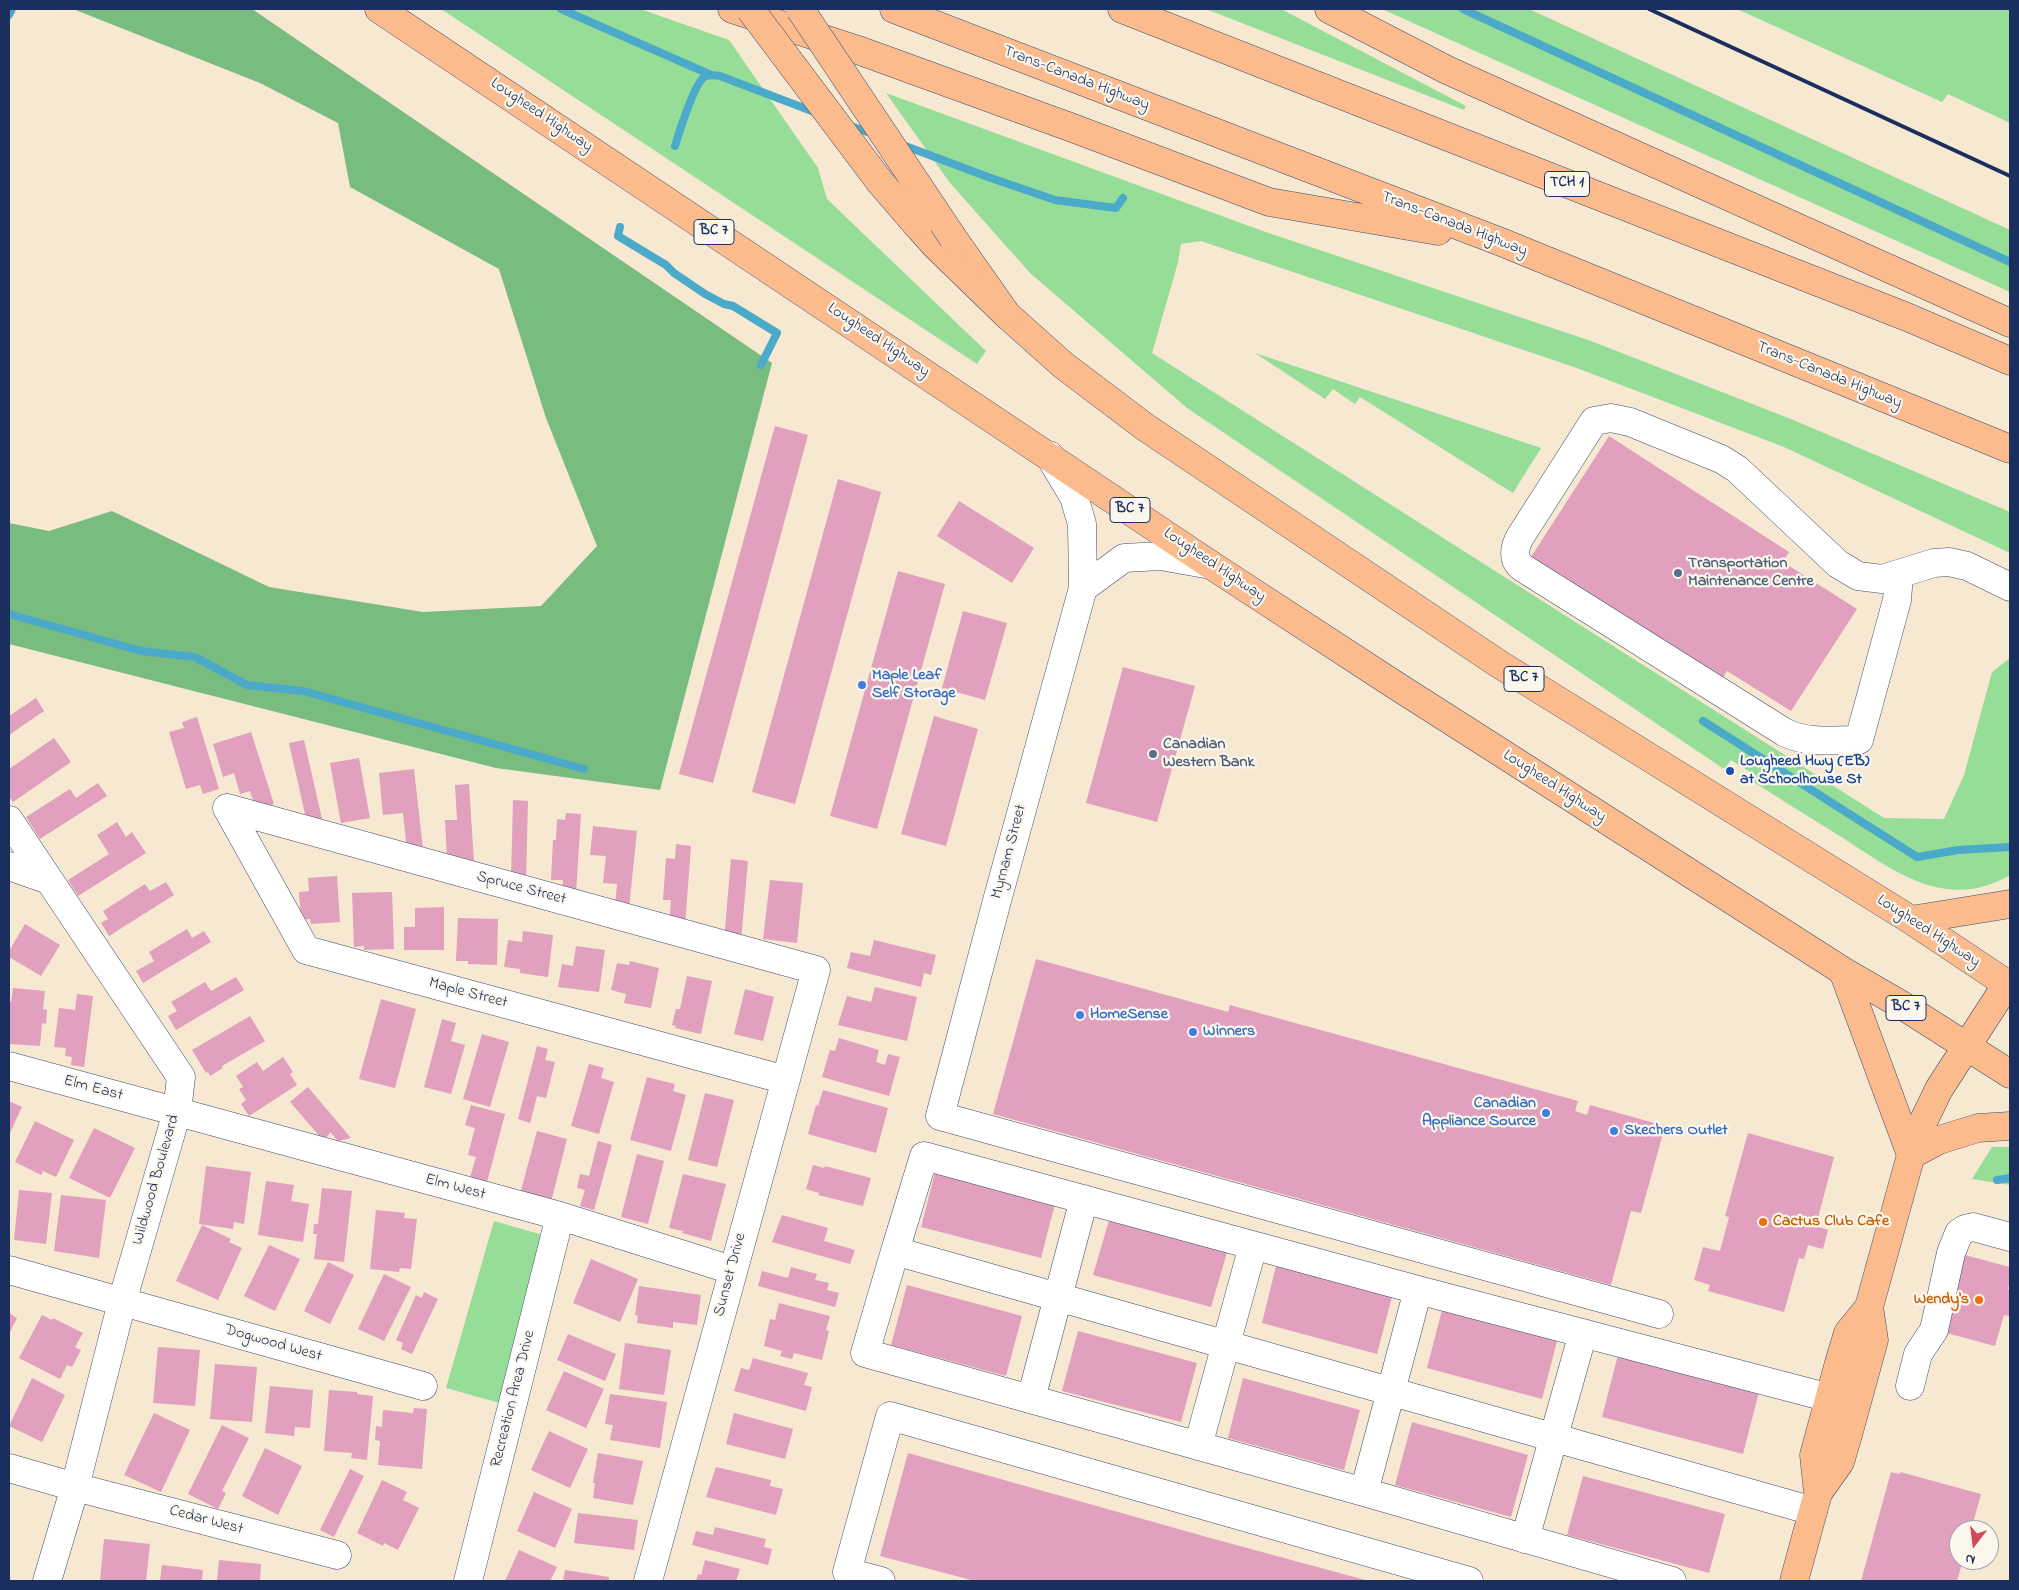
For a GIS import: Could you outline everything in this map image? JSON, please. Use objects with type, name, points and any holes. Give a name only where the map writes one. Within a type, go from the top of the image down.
[{"type":"main road","name":"Lougheed Highway","points":[[379,9],[1392,683],[1843,971],[2010,1074]]},
{"type":"main road","points":[[732,9],[858,50],[1269,202],[1501,242]]},
{"type":"main road","points":[[750,9],[880,182],[935,245],[1007,315]]},
{"type":"main road","name":"Lougheed Highway","points":[[800,9],[1007,315],[1063,365],[1145,427],[1499,664],[2009,983]]},
{"type":"main road","name":"Trans-Canada Highway","points":[[894,9],[1501,242],[2010,449]]},
{"type":"main road","name":"TCH 1","points":[[1122,9],[1908,317],[2010,361]]},
{"type":"main road","points":[[1329,9],[1447,70],[2010,323]]},
{"type":"main road","points":[[1911,920],[2010,904]]},
{"type":"main road","points":[[1843,971],[1911,1156]]},
{"type":"main road","points":[[1816,1502],[1814,1455],[1848,1333],[1869,1307],[1911,1156],[1924,1120],[1939,1089],[2009,983]]},
{"type":"main road","points":[[1911,1156],[1939,1140],[1978,1128],[2010,1126]]},
{"type":"main road","points":[[1794,1581],[1816,1502],[1840,1462],[1874,1340],[1869,1307]]},
{"type":"street","points":[[1899,575],[1897,600],[1860,740],[1806,739],[1796,738],[1784,732],[1522,568],[1517,562],[1515,553],[1520,537],[1594,421],[1611,418],[1626,420],[1704,451],[1737,469],[1838,564],[1850,573],[1866,578],[1882,579],[1934,563],[1949,562],[1967,566],[2010,586]]},
{"type":"street","name":"Myrnam Street","points":[[1049,455],[1074,497],[1082,524],[1083,588],[940,1116],[1659,1314]]},
{"type":"street","points":[[1083,588],[1124,558],[1160,556],[1212,564]]},
{"type":"street","name":"Spruce Street","points":[[227,808],[816,970]]},
{"type":"street","name":"Maple Street","points":[[227,808],[306,950],[786,1080]]},
{"type":"street","name":"Wildwood Boulevard","points":[[9,820],[181,1077],[177,1112],[122,1302],[75,1487],[47,1581]]},
{"type":"street","points":[[9,866],[49,880]]},
{"type":"street","name":"Sunset Drive","points":[[648,1581],[816,970]]},
{"type":"street","name":"Elm East","points":[[9,1066],[177,1112]]},
{"type":"street","name":"Elm West","points":[[177,1112],[560,1216],[732,1270]]},
{"type":"street","points":[[1672,1581],[1364,1492],[866,1353],[924,1156],[1253,1246],[1830,1398]]},
{"type":"street","points":[[1031,1399],[1084,1199]]},
{"type":"street","name":"Recreation Area Drive","points":[[468,1581],[560,1216]]},
{"type":"street","points":[[1910,1386],[1918,1354],[1934,1330],[1952,1253],[1959,1233],[1973,1227],[2010,1237]]},
{"type":"street","points":[[1198,1446],[1253,1246]]},
{"type":"street","points":[[895,1251],[1553,1438],[1816,1502]]},
{"type":"street","name":"Dogwood West","points":[[9,1270],[423,1386]]},
{"type":"street","points":[[1364,1492],[1418,1290]]},
{"type":"street","points":[[1525,1539],[1583,1333]]},
{"type":"street","points":[[880,1581],[847,1572],[890,1416],[1469,1581]]},
{"type":"street","name":"Cedar West","points":[[9,1468],[337,1555]]},
{"type":"green space","points":[[73,9],[252,9],[772,363],[660,790],[496,768],[9,644],[9,523],[49,531],[112,511],[269,587],[423,612],[541,606],[597,546],[546,418],[499,269],[350,187],[338,123],[260,83]]},
{"type":"green space","points":[[441,9],[640,9],[729,40],[818,168],[827,199],[986,351],[977,364]]},
{"type":"green space","points":[[1206,9],[1281,9],[1466,106],[1464,110]]},
{"type":"green space","points":[[1382,9],[1529,9],[2010,230],[2010,292]]},
{"type":"green space","points":[[1737,9],[2010,9],[2010,123],[1948,94],[1942,102]]},
{"type":"green space","points":[[886,93],[1260,230],[1591,341],[1791,419],[2010,512],[2010,553],[1784,447],[1574,367],[1201,241],[1181,244],[1178,262],[1152,353],[1884,818],[1944,819],[1964,775],[1992,672],[2010,658],[2010,875],[1987,885],[1965,890],[1943,889],[1922,883],[1882,863],[1752,781],[1755,775],[1731,760],[1725,769],[1721,767],[1187,408],[1030,273],[950,183]]},
{"type":"green space","points":[[1255,353],[1541,448],[1513,493],[1360,397],[1355,404],[1333,389],[1325,399]]},
{"type":"green space","points":[[1992,1147],[2010,1147],[2010,1185],[1972,1179]]},
{"type":"green space","points":[[494,1221],[550,1237],[503,1404],[446,1388]]},
{"type":"building","points":[[775,426],[808,435],[713,783],[679,774]]},
{"type":"building","name":"Transportation Maintenance Centre","points":[[1609,436],[1789,552],[1783,562],[1857,609],[1791,711],[1727,671],[1722,679],[1531,557]]},
{"type":"building","points":[[838,479],[881,492],[795,804],[752,792]]},
{"type":"building","points":[[959,501],[1034,548],[1012,583],[937,536]]},
{"type":"building","points":[[898,571],[945,584],[877,829],[830,816]]},
{"type":"building","points":[[963,611],[1007,623],[985,700],[942,688]]},
{"type":"building","points":[[1123,667],[1195,686],[1157,822],[1086,803]]},
{"type":"building","points":[[36,698],[44,711],[9,735],[9,716]]},
{"type":"building","points":[[934,716],[978,729],[946,846],[901,834]]},
{"type":"building","points":[[197,717],[219,789],[203,794],[200,785],[186,789],[169,732],[184,728],[182,722]]},
{"type":"building","points":[[251,732],[274,804],[256,809],[250,791],[240,794],[234,773],[223,777],[213,744]]},
{"type":"building","points":[[54,738],[71,762],[13,802],[9,796],[9,769]]},
{"type":"building","points":[[304,740],[322,819],[307,823],[289,743]]},
{"type":"building","points":[[359,758],[370,818],[341,823],[330,763]]},
{"type":"building","points":[[414,769],[423,849],[407,851],[403,813],[383,815],[379,773]]},
{"type":"building","points":[[98,783],[107,796],[40,839],[26,817],[70,789],[76,798]]},
{"type":"building","points":[[469,784],[474,863],[447,859],[445,820],[457,820],[455,785]]},
{"type":"building","points":[[513,800],[528,801],[526,880],[511,879]]},
{"type":"building","points":[[566,813],[581,814],[576,894],[562,893],[563,880],[551,880],[553,840],[556,840],[557,819],[565,820]]},
{"type":"building","points":[[117,822],[126,837],[132,832],[146,853],[78,896],[68,880],[109,854],[97,835]]},
{"type":"building","points":[[593,826],[637,831],[629,908],[615,906],[617,884],[603,883],[606,856],[590,855]]},
{"type":"building","points":[[676,844],[691,846],[685,926],[669,925],[671,900],[663,900],[666,858],[675,859]]},
{"type":"building","points":[[731,859],[748,861],[741,941],[724,940]]},
{"type":"building","points":[[337,876],[340,922],[311,924],[310,919],[301,920],[299,892],[309,891],[308,878]]},
{"type":"building","points":[[770,880],[803,883],[797,943],[763,939]]},
{"type":"building","points":[[166,882],[174,895],[109,936],[101,923],[108,919],[103,911],[145,884],[150,891]]},
{"type":"building","points":[[392,892],[394,949],[364,950],[364,946],[354,947],[352,893]]},
{"type":"building","points":[[444,907],[444,950],[404,950],[404,927],[415,927],[415,908]]},
{"type":"building","points":[[458,918],[498,919],[497,965],[468,964],[468,961],[456,961]]},
{"type":"building","points":[[25,924],[60,945],[41,976],[9,957],[9,951]]},
{"type":"building","points":[[187,929],[192,938],[204,931],[211,942],[143,983],[136,971],[154,961],[149,952]]},
{"type":"building","points":[[523,931],[553,935],[548,977],[520,973],[520,969],[504,967],[508,940],[522,942]]},
{"type":"building","points":[[874,940],[936,955],[931,975],[924,973],[921,987],[847,968],[851,952],[870,956]]},
{"type":"building","points":[[576,946],[605,950],[599,992],[558,987],[562,964],[573,966]]},
{"type":"building","points":[[1036,959],[1228,1012],[1230,1005],[1578,1101],[1575,1111],[1587,1115],[1590,1105],[1665,1126],[1641,1213],[1631,1211],[1611,1285],[993,1114]]},
{"type":"building","points":[[630,961],[659,968],[651,1008],[624,1003],[626,994],[611,990],[617,963],[629,965]]},
{"type":"building","points":[[687,976],[712,981],[701,1034],[675,1028],[676,1026],[672,1025],[676,1009],[680,1009]]},
{"type":"building","points":[[236,977],[244,990],[176,1030],[168,1016],[177,1011],[171,1002],[205,982],[211,991]]},
{"type":"building","points":[[875,987],[917,997],[907,1041],[838,1025],[847,996],[871,1002]]},
{"type":"building","points":[[13,988],[45,991],[43,1009],[47,1010],[46,1024],[42,1023],[40,1046],[9,1044],[9,1002],[11,1002]]},
{"type":"building","points":[[745,989],[774,997],[763,1041],[734,1034]]},
{"type":"building","points":[[77,994],[93,996],[84,1067],[71,1065],[72,1057],[65,1056],[66,1048],[54,1047],[59,1008],[75,1010]]},
{"type":"building","points":[[381,999],[416,1009],[395,1088],[359,1079]]},
{"type":"building","points":[[250,1016],[265,1041],[222,1066],[223,1068],[210,1076],[208,1072],[206,1073],[192,1050]]},
{"type":"building","points":[[442,1019],[456,1023],[451,1041],[465,1045],[451,1094],[424,1087]]},
{"type":"building","points":[[482,1034],[509,1042],[490,1107],[463,1099]]},
{"type":"building","points":[[839,1038],[879,1050],[876,1062],[885,1065],[888,1054],[900,1057],[889,1096],[822,1077],[830,1050],[835,1051]]},
{"type":"building","points":[[537,1046],[548,1049],[545,1060],[555,1062],[546,1098],[537,1096],[530,1123],[518,1119]]},
{"type":"building","points":[[283,1057],[293,1072],[290,1074],[297,1085],[249,1116],[241,1104],[246,1100],[239,1089],[243,1087],[236,1076],[257,1062],[263,1071]]},
{"type":"building","points":[[589,1064],[604,1068],[601,1078],[614,1082],[599,1134],[571,1126]]},
{"type":"building","points":[[647,1077],[675,1084],[673,1091],[686,1095],[671,1151],[630,1140]]},
{"type":"building","points":[[308,1087],[351,1138],[338,1141],[330,1132],[328,1136],[322,1139],[290,1102]]},
{"type":"building","points":[[823,1090],[888,1108],[876,1153],[808,1134],[816,1105],[818,1106]]},
{"type":"building","points":[[705,1093],[734,1100],[717,1167],[688,1160]]},
{"type":"building","points":[[9,1101],[22,1107],[9,1135]]},
{"type":"building","points":[[471,1105],[505,1114],[487,1182],[470,1178],[476,1157],[468,1155],[475,1128],[465,1125]]},
{"type":"building","points":[[35,1121],[74,1140],[56,1177],[43,1171],[41,1175],[15,1162]]},
{"type":"building","points":[[94,1128],[135,1148],[110,1198],[69,1178]]},
{"type":"building","points":[[537,1131],[567,1139],[551,1202],[520,1194]]},
{"type":"building","points":[[1748,1133],[1834,1157],[1816,1226],[1828,1230],[1823,1249],[1808,1245],[1804,1259],[1799,1258],[1784,1312],[1708,1291],[1710,1285],[1694,1280],[1703,1247],[1720,1251],[1729,1217],[1725,1216]]},
{"type":"building","points":[[598,1141],[612,1145],[594,1210],[580,1206],[585,1190],[577,1188],[580,1174],[589,1176]]},
{"type":"building","points":[[637,1154],[664,1161],[648,1224],[621,1217]]},
{"type":"building","points":[[813,1165],[824,1168],[825,1166],[871,1178],[863,1206],[818,1195],[819,1193],[806,1189]]},
{"type":"building","points":[[937,1165],[1057,1196],[1041,1258],[921,1227]]},
{"type":"building","points":[[206,1166],[251,1172],[244,1224],[234,1222],[233,1229],[199,1224]]},
{"type":"building","points":[[683,1174],[726,1184],[711,1241],[669,1228]]},
{"type":"building","points":[[266,1181],[294,1185],[291,1201],[309,1204],[303,1242],[258,1235]]},
{"type":"building","points":[[322,1188],[352,1191],[344,1262],[314,1259],[317,1234],[313,1234],[314,1224],[318,1224]]},
{"type":"building","points":[[19,1190],[52,1193],[46,1244],[14,1240]]},
{"type":"building","points":[[61,1195],[106,1200],[99,1258],[54,1251]]},
{"type":"building","points":[[376,1210],[405,1213],[404,1218],[417,1219],[411,1269],[400,1268],[399,1272],[370,1269]]},
{"type":"building","points":[[782,1215],[828,1228],[824,1241],[855,1250],[850,1264],[772,1242]]},
{"type":"building","points":[[1110,1217],[1228,1249],[1211,1307],[1093,1275]]},
{"type":"building","points":[[202,1225],[231,1239],[229,1242],[242,1248],[218,1300],[176,1281]]},
{"type":"building","points":[[269,1245],[300,1259],[275,1311],[244,1296]]},
{"type":"building","name":"Wendy's","points":[[1961,1254],[2010,1267],[2008,1289],[2010,1290],[2010,1311],[2009,1316],[2004,1315],[1995,1346],[1939,1331]]},
{"type":"building","points":[[591,1259],[638,1279],[620,1322],[573,1303]]},
{"type":"building","points":[[328,1262],[354,1275],[330,1324],[304,1311]]},
{"type":"building","points":[[1277,1262],[1393,1293],[1377,1354],[1262,1323]]},
{"type":"building","points":[[791,1267],[817,1274],[815,1280],[829,1283],[827,1290],[839,1293],[835,1307],[758,1286],[762,1271],[788,1278]]},
{"type":"building","points":[[384,1274],[411,1287],[384,1341],[358,1329]]},
{"type":"building","points":[[907,1285],[1022,1316],[1006,1376],[891,1345]]},
{"type":"building","points":[[639,1286],[701,1295],[697,1325],[673,1322],[673,1328],[637,1323],[638,1316],[635,1315]]},
{"type":"building","points":[[424,1292],[438,1299],[412,1354],[401,1349],[403,1343],[396,1340],[416,1295],[422,1298]]},
{"type":"building","points":[[779,1303],[830,1316],[826,1330],[829,1331],[822,1360],[794,1353],[792,1359],[780,1356],[782,1351],[764,1346],[770,1319],[775,1320]]},
{"type":"building","points":[[1442,1310],[1557,1341],[1542,1399],[1427,1368]]},
{"type":"building","points":[[9,1313],[17,1318],[9,1334]]},
{"type":"building","points":[[42,1315],[52,1320],[53,1318],[83,1333],[75,1347],[81,1350],[72,1367],[67,1365],[60,1379],[19,1358]]},
{"type":"building","points":[[1078,1331],[1197,1363],[1181,1422],[1062,1391]]},
{"type":"building","points":[[568,1334],[616,1354],[605,1381],[557,1360]]},
{"type":"building","points":[[625,1343],[671,1350],[664,1395],[619,1389]]},
{"type":"building","points":[[158,1347],[200,1350],[195,1406],[153,1403]]},
{"type":"building","points":[[1619,1351],[1760,1388],[1743,1454],[1602,1417]]},
{"type":"building","points":[[753,1358],[808,1373],[804,1385],[812,1387],[806,1411],[734,1391],[741,1368],[749,1370]]},
{"type":"building","points":[[215,1364],[257,1367],[252,1422],[210,1419]]},
{"type":"building","points":[[564,1371],[604,1389],[586,1428],[546,1410]]},
{"type":"building","points":[[32,1378],[65,1395],[42,1442],[9,1426]]},
{"type":"building","points":[[1243,1378],[1360,1410],[1344,1470],[1228,1438]]},
{"type":"building","points":[[270,1386],[313,1390],[310,1428],[295,1427],[294,1436],[265,1433]]},
{"type":"building","points":[[329,1390],[357,1392],[357,1394],[373,1396],[367,1460],[351,1458],[352,1453],[324,1451]]},
{"type":"building","points":[[610,1394],[667,1402],[660,1448],[610,1440],[613,1425],[605,1424]]},
{"type":"building","points":[[414,1408],[427,1409],[422,1469],[378,1465],[380,1441],[375,1440],[376,1426],[382,1427],[383,1410],[413,1413]]},
{"type":"building","points":[[154,1413],[190,1430],[161,1492],[124,1475]]},
{"type":"building","points":[[734,1413],[793,1429],[785,1459],[726,1444]]},
{"type":"building","points":[[1412,1422],[1528,1455],[1511,1517],[1395,1485]]},
{"type":"building","points":[[222,1425],[249,1438],[222,1491],[226,1493],[218,1509],[188,1494]]},
{"type":"building","points":[[549,1431],[588,1449],[570,1488],[531,1470]]},
{"type":"building","points":[[265,1448],[302,1466],[278,1515],[242,1496]]},
{"type":"building","points":[[598,1453],[643,1461],[633,1505],[593,1498],[595,1483],[593,1483]]},
{"type":"building","points":[[908,1453],[1369,1581],[975,1581],[880,1556]]},
{"type":"building","points":[[716,1467],[771,1480],[770,1486],[783,1489],[776,1515],[706,1497]]},
{"type":"building","points":[[350,1469],[364,1476],[334,1537],[320,1530]]},
{"type":"building","points":[[1891,1472],[1900,1474],[1900,1472],[1981,1494],[1974,1520],[1949,1520],[1949,1570],[1960,1570],[1957,1581],[1861,1581]]},
{"type":"building","points":[[1583,1476],[1725,1514],[1709,1573],[1567,1535]]},
{"type":"building","points":[[382,1480],[407,1492],[403,1500],[419,1508],[398,1550],[384,1543],[383,1546],[357,1533]]},
{"type":"building","points":[[534,1492],[572,1509],[555,1548],[517,1531]]},
{"type":"building","points":[[578,1513],[638,1520],[634,1550],[574,1543]]},
{"type":"building","points":[[715,1527],[766,1539],[764,1547],[772,1549],[768,1565],[692,1545],[696,1531],[713,1535]]},
{"type":"building","points":[[104,1539],[150,1544],[146,1581],[100,1581]]},
{"type":"building","points":[[519,1550],[557,1567],[550,1581],[505,1581]]},
{"type":"building","points":[[219,1560],[261,1564],[260,1581],[217,1581]]},
{"type":"building","points":[[705,1560],[740,1569],[736,1581],[696,1581],[698,1574],[701,1575]]},
{"type":"building","points":[[162,1565],[203,1570],[202,1581],[160,1581]]},
{"type":"building","points":[[565,1570],[609,1577],[609,1581],[563,1581]]},
{"type":"waterway","points":[[9,15],[12,9]]},
{"type":"waterway","points":[[561,9],[709,74]]},
{"type":"waterway","points":[[1463,9],[2010,262]]},
{"type":"waterway","points":[[675,146],[687,109],[696,89],[704,77],[708,75],[720,76],[817,113]]},
{"type":"waterway","points":[[848,125],[873,134]]},
{"type":"waterway","points":[[900,144],[1055,200],[1116,208],[1123,198]]},
{"type":"waterway","points":[[620,227],[618,236],[666,265],[674,273],[705,294],[724,304],[733,306],[777,333],[761,365]]},
{"type":"waterway","points":[[9,614],[141,651],[195,657],[247,685],[303,691],[584,769]]},
{"type":"waterway","points":[[1703,721],[1917,857],[1958,850],[2010,847]]},
{"type":"waterway","points":[[1997,1180],[2010,1178]]},
{"type":"railway","points":[[1649,9],[2010,176]]},
{"type":"place","name":"Transportation Maintenance Centre","points":[[1678,573]]},
{"type":"place","name":"Maple Leaf Self Storage","points":[[862,685]]},
{"type":"place","name":"Canadian Western Bank","points":[[1153,754]]},
{"type":"place","name":"Lougheed Hwy (EB) at Schoolhouse St","points":[[1730,771]]},
{"type":"place","name":"HomeSense","points":[[1080,1015]]},
{"type":"place","name":"Winners","points":[[1193,1032]]},
{"type":"place","name":"Canadian Appliance Source","points":[[1546,1113]]},
{"type":"place","name":"Skechers Outlet","points":[[1614,1131]]},
{"type":"place","name":"Cactus Club Cafe","points":[[1763,1222]]},
{"type":"place","name":"Wendy's","points":[[1979,1300]]}]
